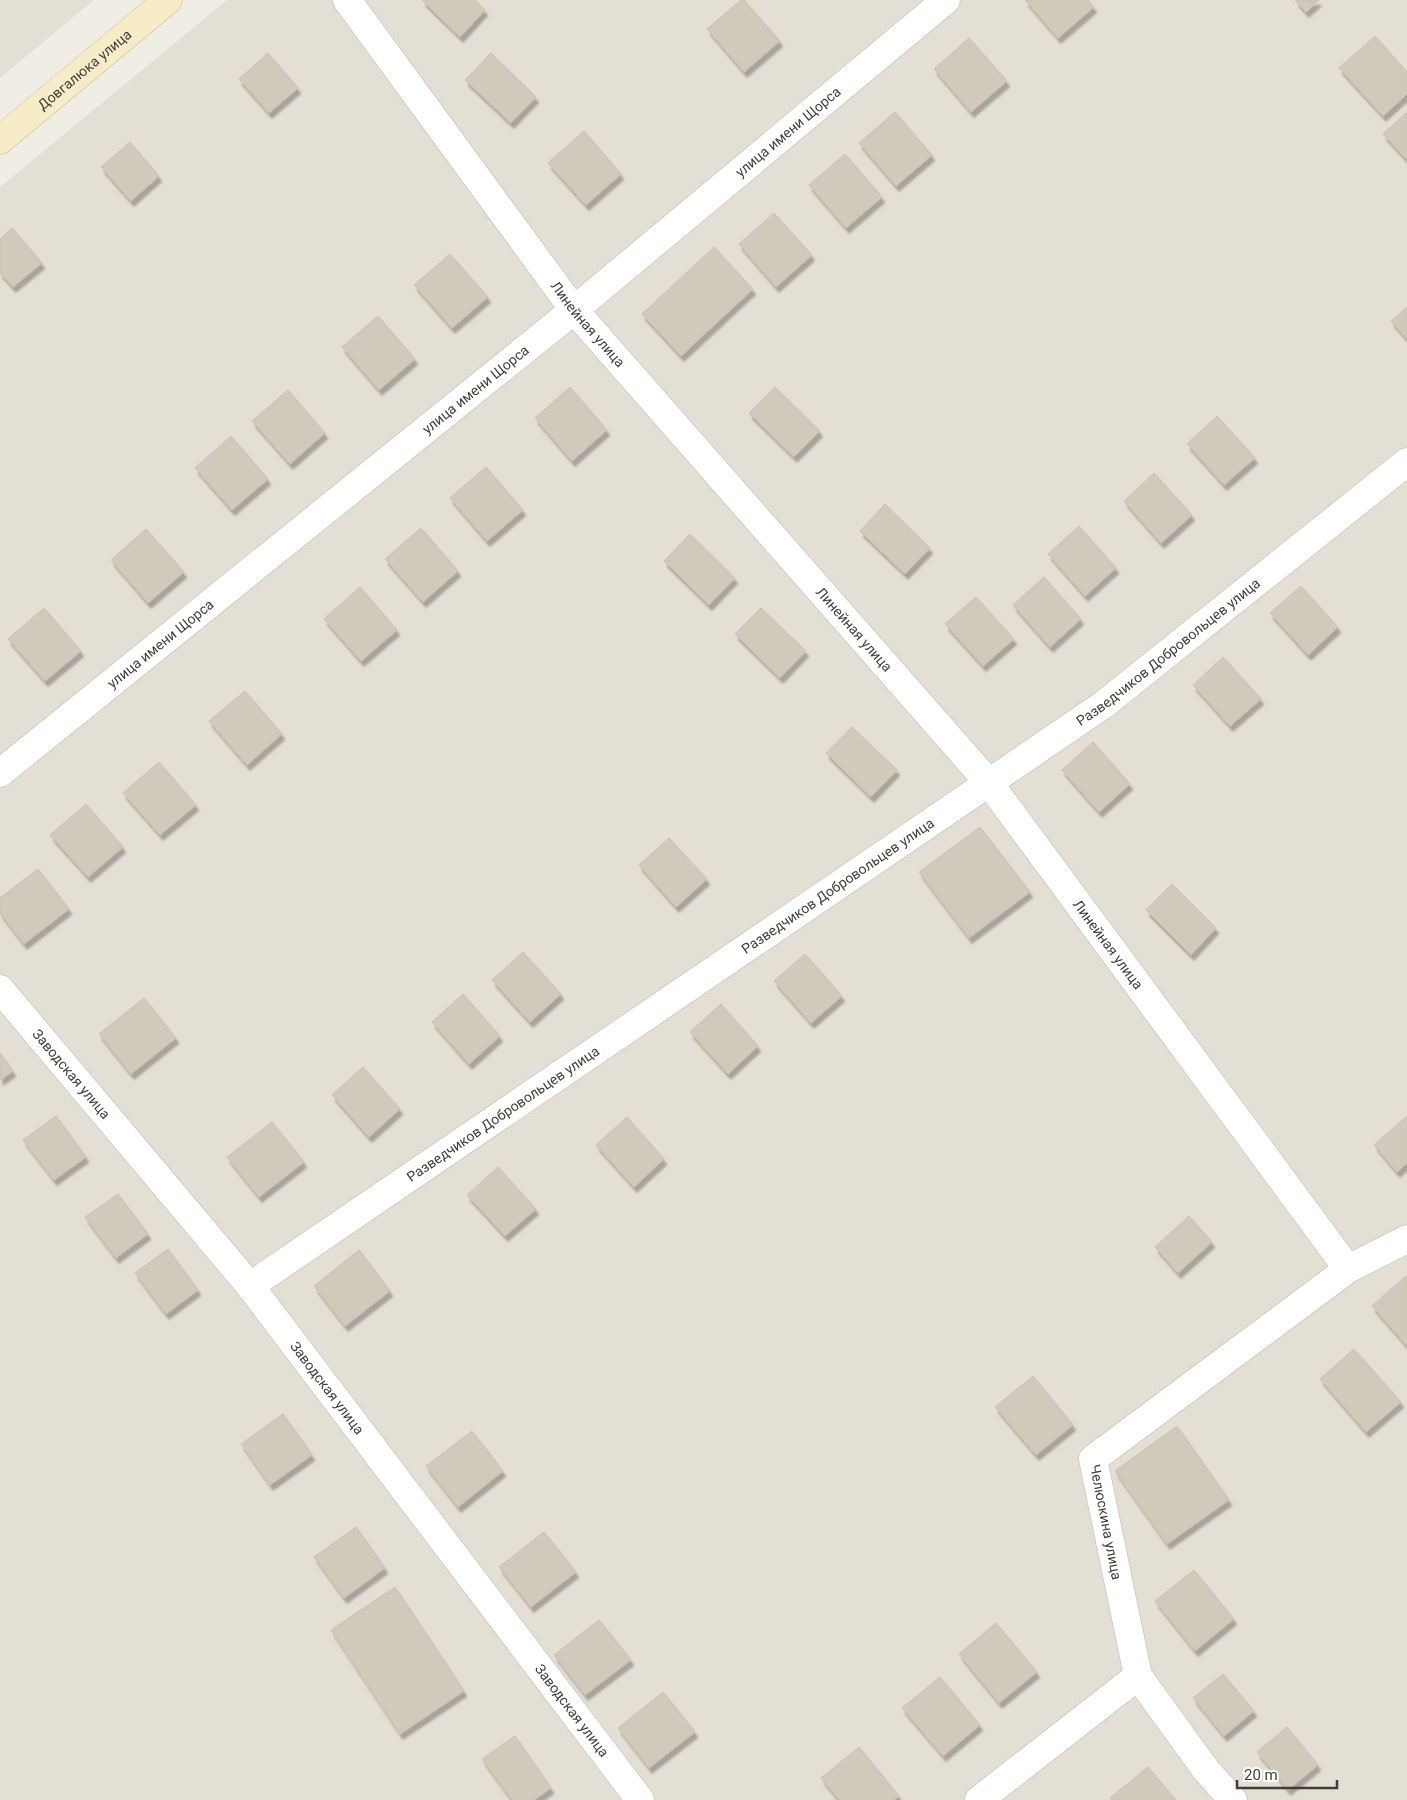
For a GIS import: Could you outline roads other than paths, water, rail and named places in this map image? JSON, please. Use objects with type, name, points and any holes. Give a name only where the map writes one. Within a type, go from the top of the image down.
[{"type":"street","name":"Довгалюка улица","points":[[0,140],[168,0]]},
{"type":"street","name":"Линейная улица","points":[[348,0],[574,310],[988,783],[1348,1269]]},
{"type":"street","name":"улица имени Щорса","points":[[0,773],[574,310],[946,0]]},
{"type":"street","name":"Разведчиков Добровольцев улица","points":[[250,1286],[1103,706],[1407,462]]},
{"type":"street","name":"Заводская улица","points":[[0,989],[250,1286],[640,1800]]},
{"type":"street","name":"Челюскина улица","points":[[1138,1676],[1093,1459],[1348,1269],[1407,1239]]},
{"type":"street","points":[[979,1800],[1138,1676],[1206,1770],[1233,1800]]}]
